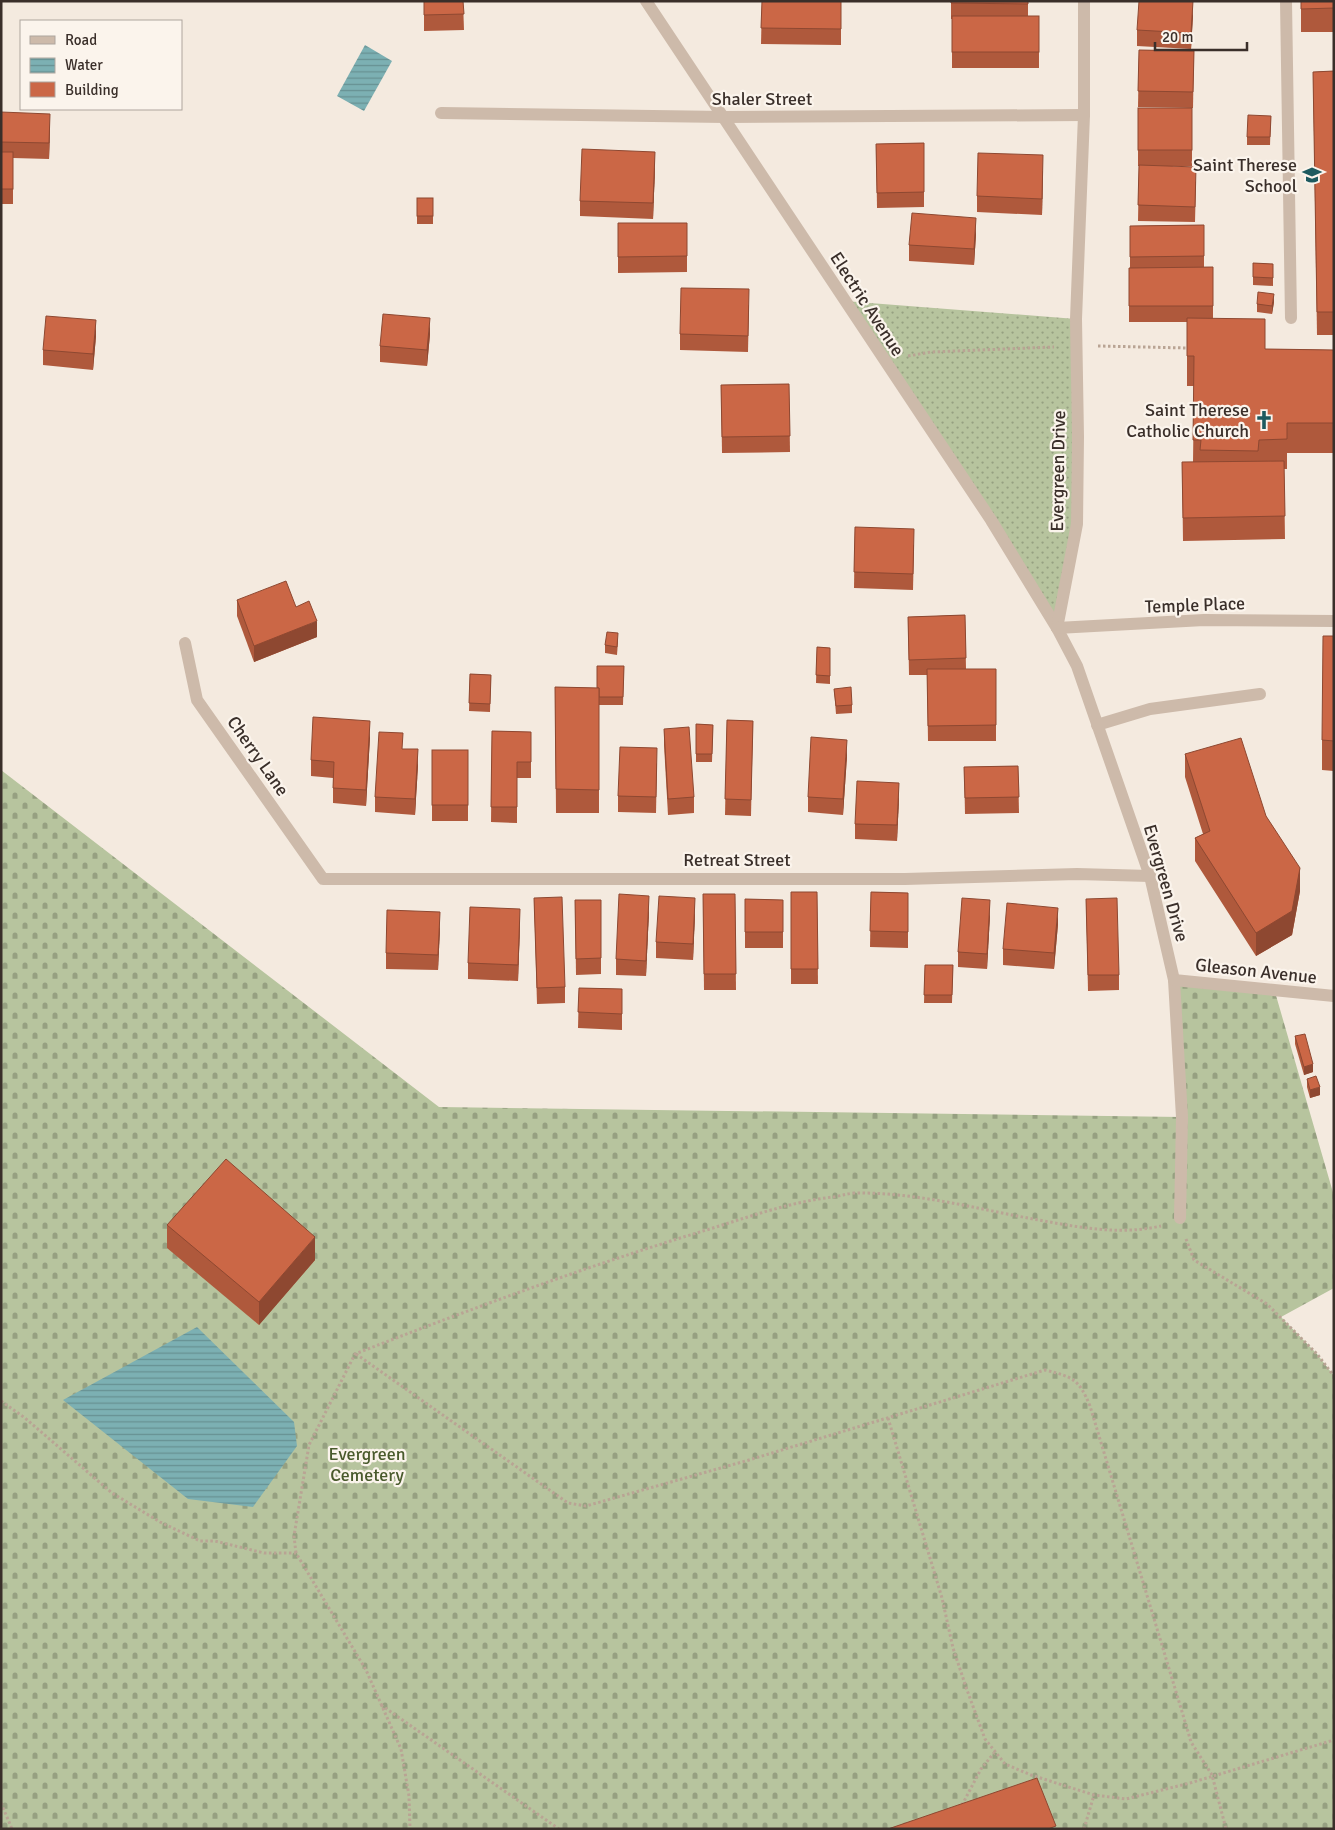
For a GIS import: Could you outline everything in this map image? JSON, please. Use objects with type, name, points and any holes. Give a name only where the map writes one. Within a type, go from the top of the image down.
[{"type":"street","name":"Electric Avenue","points":[[646,1],[725,117],[884,361],[991,520],[1057,628]]},
{"type":"street","name":"Evergreen Drive","points":[[1084,1],[1084,115],[1076,346],[1077,524],[1057,628],[1077,666],[1150,876],[1174,980],[1182,1117],[1180,1218]]},
{"type":"street","points":[[1286,1],[1292,318]]},
{"type":"street","name":"Shaler Street","points":[[441,113],[725,117],[1084,115]]},
{"type":"street","name":"Temple Place","points":[[1057,628],[1204,620],[1334,621]]},
{"type":"street","name":"Cherry Lane","points":[[185,643],[197,700],[323,879]]},
{"type":"street","points":[[1097,724],[1150,709],[1260,694]]},
{"type":"street","name":"Retreat Street","points":[[323,879],[905,879],[1077,874],[1150,876]]},
{"type":"street","name":"Gleason Avenue","points":[[1174,980],[1334,996]]},
{"type":"path","points":[[884,361],[931,352],[1076,346],[1187,348]]},
{"type":"path","points":[[410,1829],[409,1796],[400,1749],[366,1670],[296,1553],[294,1536],[309,1445],[355,1354],[465,1311],[628,1254],[810,1199],[850,1194],[882,1193],[958,1204],[1095,1230],[1147,1229],[1161,1226],[1180,1218],[1194,1260],[1267,1304],[1317,1354],[1334,1376]]},
{"type":"path","points":[[355,1354],[568,1503],[586,1506],[1045,1370],[1065,1375],[1082,1387],[1090,1406],[1189,1734],[1212,1775],[1226,1829]]},
{"type":"path","points":[[1,1401],[24,1418],[112,1493],[160,1522],[200,1541],[215,1541],[264,1553],[296,1553]]},
{"type":"path","points":[[888,1418],[942,1598],[953,1648],[978,1720],[994,1753],[1005,1764],[1031,1775],[1094,1795],[1126,1799],[1334,1740]]},
{"type":"path","points":[[381,1705],[559,1829]]},
{"type":"path","points":[[959,1811],[982,1769],[994,1753]]},
{"type":"path","points":[[1084,1829],[1094,1795]]},
{"type":"path","points":[[1,1803],[12,1829]]},
{"type":"green space","points":[[844,301],[1076,319],[1077,524],[1057,628]]},
{"type":"green space","name":"Evergreen Cemetery","points":[[1,770],[439,1107],[1181,1117],[1174,980],[1275,992],[1334,1196],[1334,1288],[1281,1317],[1317,1354],[1334,1376],[1334,1829],[1,1829]]},
{"type":"water","points":[[365,45],[392,61],[364,111],[337,96]]},
{"type":"water","points":[[197,1327],[294,1422],[297,1446],[253,1507],[188,1499],[63,1400]]},
{"type":"building","points":[[424,1],[463,1],[464,14],[424,15]]},
{"type":"building","points":[[762,1],[841,1],[841,29],[761,28]]},
{"type":"building","points":[[951,1],[1028,1],[1028,4],[951,3]]},
{"type":"building","points":[[1139,1],[1193,1],[1191,33],[1137,30]]},
{"type":"building","points":[[1301,1],[1334,1],[1334,8],[1301,9]]},
{"type":"building","points":[[952,16],[1039,16],[1039,52],[952,52]]},
{"type":"building","points":[[1139,50],[1194,51],[1193,92],[1138,91]]},
{"type":"building","name":"Saint Therese School","points":[[1334,71],[1334,312],[1317,312],[1313,72]]},
{"type":"building","points":[[1138,108],[1192,108],[1192,150],[1138,150]]},
{"type":"building","points":[[1,112],[50,114],[49,143],[1,142]]},
{"type":"building","points":[[1248,115],[1271,116],[1270,137],[1247,137]]},
{"type":"building","points":[[924,143],[924,192],[877,193],[876,144]]},
{"type":"building","points":[[582,149],[655,152],[653,203],[580,201]]},
{"type":"building","points":[[1,152],[13,152],[13,189],[1,189]]},
{"type":"building","points":[[978,153],[1043,155],[1042,199],[977,196]]},
{"type":"building","points":[[1139,165],[1196,167],[1195,207],[1138,205]]},
{"type":"building","points":[[417,198],[433,198],[433,216],[417,216]]},
{"type":"building","points":[[912,213],[976,218],[974,249],[909,245]]},
{"type":"building","points":[[618,223],[687,223],[687,256],[618,257]]},
{"type":"building","points":[[1204,225],[1204,256],[1130,257],[1130,226]]},
{"type":"building","points":[[1253,263],[1273,264],[1273,278],[1253,277]]},
{"type":"building","points":[[1213,267],[1213,306],[1129,306],[1129,268]]},
{"type":"building","points":[[681,288],[749,289],[748,336],[680,334]]},
{"type":"building","points":[[1258,292],[1274,294],[1272,306],[1257,304]]},
{"type":"building","points":[[383,314],[430,318],[427,350],[380,346]]},
{"type":"building","points":[[46,316],[96,320],[93,354],[43,350]]},
{"type":"building","name":"Saint Therese Catholic Church","points":[[1187,318],[1265,319],[1265,349],[1334,350],[1334,423],[1287,423],[1287,439],[1259,440],[1258,451],[1200,450],[1201,440],[1193,440],[1194,356],[1187,356]]},
{"type":"building","points":[[789,384],[790,436],[722,437],[721,385]]},
{"type":"building","points":[[1284,461],[1285,516],[1183,518],[1182,462]]},
{"type":"building","points":[[855,527],[914,529],[913,574],[854,572]]},
{"type":"building","points":[[286,581],[296,607],[309,601],[317,621],[254,646],[237,600]]},
{"type":"building","points":[[965,615],[966,658],[909,660],[908,617]]},
{"type":"building","points":[[607,632],[618,633],[617,647],[605,645]]},
{"type":"building","points":[[1323,636],[1334,636],[1334,741],[1322,740]]},
{"type":"building","points":[[817,647],[830,648],[830,676],[816,675]]},
{"type":"building","points":[[597,666],[624,666],[623,697],[599,697]]},
{"type":"building","points":[[927,669],[996,669],[996,725],[928,726]]},
{"type":"building","points":[[470,674],[491,675],[490,704],[469,703]]},
{"type":"building","points":[[555,687],[599,688],[599,790],[556,789]]},
{"type":"building","points":[[851,687],[852,705],[836,706],[834,689]]},
{"type":"building","points":[[313,717],[370,721],[366,790],[333,788],[334,762],[311,760]]},
{"type":"building","points":[[727,720],[753,721],[751,800],[725,799]]},
{"type":"building","points":[[696,724],[713,725],[712,754],[696,754]]},
{"type":"building","points":[[689,727],[694,797],[668,799],[664,729]]},
{"type":"building","points":[[492,731],[531,732],[531,762],[517,762],[517,807],[491,807]]},
{"type":"building","points":[[379,732],[403,733],[402,749],[418,749],[415,799],[375,797]]},
{"type":"building","points":[[811,737],[847,740],[843,799],[808,797]]},
{"type":"building","points":[[1241,738],[1266,816],[1300,868],[1292,911],[1256,933],[1195,838],[1210,831],[1185,754]]},
{"type":"building","points":[[620,747],[657,748],[656,797],[618,796]]},
{"type":"building","points":[[432,750],[468,750],[468,805],[432,805]]},
{"type":"building","points":[[1018,766],[1019,797],[965,798],[964,767]]},
{"type":"building","points":[[857,781],[899,783],[897,825],[855,824]]},
{"type":"building","points":[[791,892],[817,892],[818,969],[791,969]]},
{"type":"building","points":[[871,892],[908,893],[908,932],[870,931]]},
{"type":"building","points":[[619,894],[649,896],[646,961],[616,959]]},
{"type":"building","points":[[703,894],[735,894],[736,974],[704,974]]},
{"type":"building","points":[[659,896],[695,898],[693,944],[656,942]]},
{"type":"building","points":[[562,897],[565,987],[537,988],[534,898]]},
{"type":"building","points":[[962,898],[990,900],[987,954],[958,952]]},
{"type":"building","points":[[1117,898],[1119,975],[1088,975],[1086,899]]},
{"type":"building","points":[[745,899],[783,900],[783,932],[745,932]]},
{"type":"building","points":[[575,900],[601,900],[601,958],[576,959]]},
{"type":"building","points":[[1007,903],[1058,908],[1054,953],[1003,949]]},
{"type":"building","points":[[470,907],[520,909],[518,965],[468,963]]},
{"type":"building","points":[[387,910],[440,912],[438,955],[386,953]]},
{"type":"building","points":[[925,965],[953,965],[952,995],[924,995]]},
{"type":"building","points":[[579,988],[622,989],[622,1014],[578,1012]]},
{"type":"building","points":[[1305,1034],[1313,1064],[1304,1067],[1295,1036]]},
{"type":"building","points":[[1316,1076],[1320,1087],[1310,1090],[1307,1079]]},
{"type":"building","points":[[226,1159],[315,1237],[259,1302],[167,1225]]},
{"type":"building","points":[[1037,1778],[1056,1826],[1048,1829],[888,1829]]},
{"type":"place","name":"Saint Therese School","points":[[1312,175]]},
{"type":"place","name":"Saint Therese Catholic Church","points":[[1264,420]]}]
